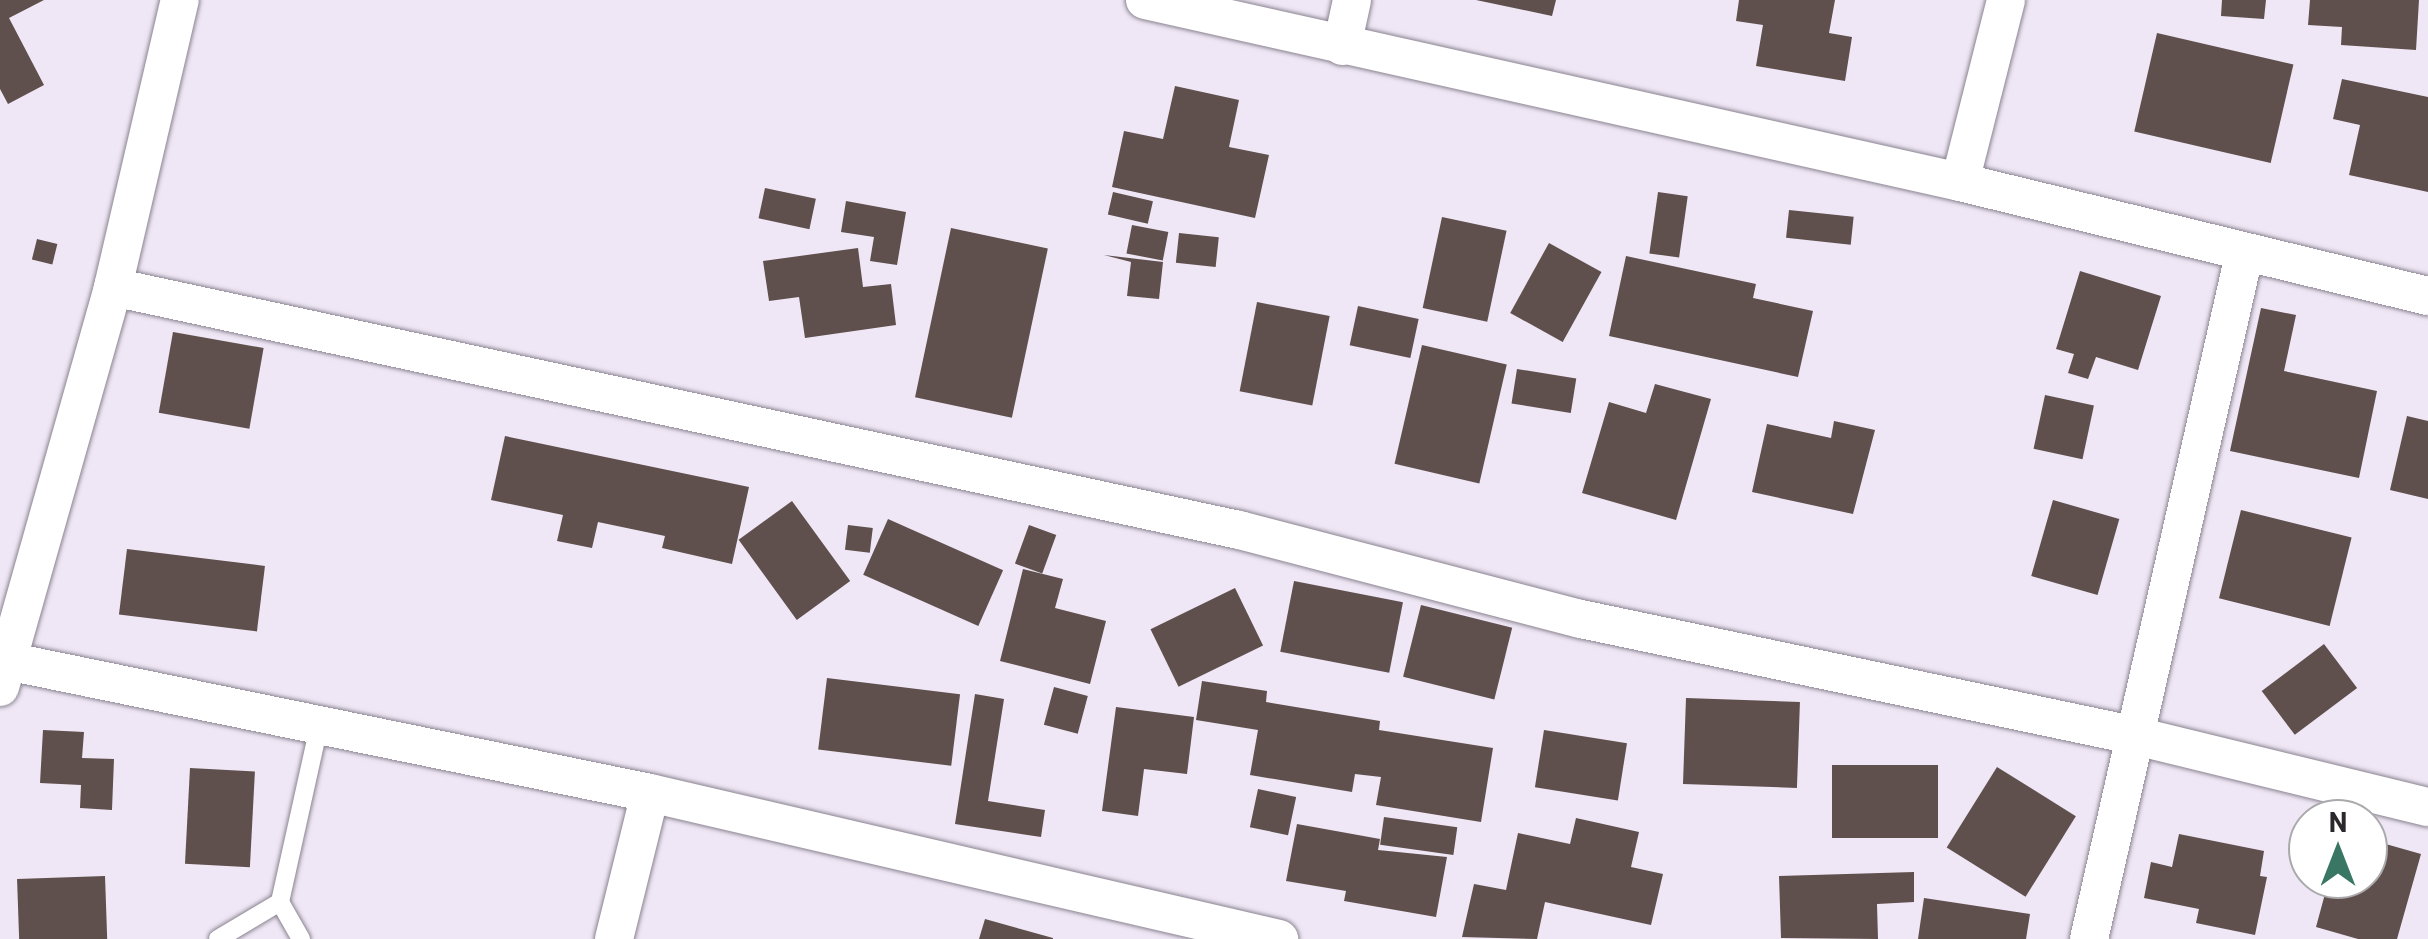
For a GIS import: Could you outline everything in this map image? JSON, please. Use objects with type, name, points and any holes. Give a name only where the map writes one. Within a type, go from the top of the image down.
[{"type":"street","points":[[180,0],[113,287],[4,674],[650,793],[1279,939]]},
{"type":"street","points":[[1145,0],[1960,182],[2244,255],[2428,296]]},
{"type":"street","points":[[1342,46],[1352,0]]},
{"type":"street","points":[[1960,182],[2006,0]]},
{"type":"street","points":[[2089,939],[2132,735],[2244,255]]},
{"type":"street","points":[[113,287],[1129,505],[1580,619],[2132,735],[2428,808]]},
{"type":"street","points":[[614,939],[650,793]]},
{"type":"lane","points":[[301,939],[280,902],[318,730]]},
{"type":"lane","points":[[218,939],[280,902]]},
{"type":"building","points":[[0,0],[44,0],[9,18],[44,85],[8,104],[0,89]]},
{"type":"building","points":[[1476,0],[1556,0],[1552,16]]},
{"type":"building","points":[[1739,0],[1835,0],[1829,33],[1852,37],[1845,81],[1756,66],[1763,25],[1736,21]]},
{"type":"building","points":[[2222,0],[2266,0],[2264,19],[2221,16]]},
{"type":"building","points":[[2310,0],[2419,0],[2416,50],[2341,45],[2342,27],[2308,25]]},
{"type":"building","points":[[2157,33],[2293,64],[2271,163],[2134,131]]},
{"type":"building","points":[[2342,79],[2428,97],[2428,192],[2349,175],[2360,125],[2333,119]]},
{"type":"building","points":[[1175,86],[1239,100],[1229,147],[1269,155],[1255,218],[1112,187],[1124,131],[1163,139]]},
{"type":"building","points":[[765,188],[816,199],[809,229],[759,218]]},
{"type":"building","points":[[1113,192],[1153,201],[1148,224],[1108,214]]},
{"type":"building","points":[[1658,192],[1688,196],[1679,258],[1649,253]]},
{"type":"building","points":[[846,201],[906,212],[897,265],[870,261],[874,237],[841,232]]},
{"type":"building","points":[[1789,210],[1854,217],[1851,245],[1786,238]]},
{"type":"building","points":[[1442,217],[1507,231],[1487,322],[1423,308]]},
{"type":"building","points":[[1132,225],[1168,232],[1163,261],[1126,253]]},
{"type":"building","points":[[951,228],[1048,249],[1012,418],[915,397]]},
{"type":"building","points":[[1179,233],[1219,237],[1216,267],[1176,263]]},
{"type":"building","points":[[37,239],[57,244],[52,264],[32,259]]},
{"type":"building","points":[[1549,243],[1601,272],[1563,342],[1510,313]]},
{"type":"building","points":[[858,248],[863,287],[891,284],[896,325],[805,338],[799,297],[769,301],[763,261]]},
{"type":"building","points":[[1104,255],[1163,262],[1159,299],[1127,296],[1131,262]]},
{"type":"building","points":[[1626,256],[1756,284],[1753,298],[1813,311],[1798,377],[1609,336]]},
{"type":"building","points":[[2080,271],[2161,296],[2138,370],[2096,357],[2088,379],[2068,373],[2074,354],[2056,349]]},
{"type":"building","points":[[1257,302],[1330,316],[1312,405],[1240,391]]},
{"type":"building","points":[[1358,306],[1419,319],[1410,358],[1350,345]]},
{"type":"building","points":[[2261,308],[2296,315],[2284,371],[2377,391],[2359,478],[2230,451]]},
{"type":"building","points":[[173,332],[264,348],[249,429],[159,413]]},
{"type":"building","points":[[1422,345],[1507,365],[1479,483],[1395,464]]},
{"type":"building","points":[[1517,369],[1576,378],[1571,413],[1512,404]]},
{"type":"building","points":[[1655,384],[1711,399],[1676,520],[1582,493],[1609,402],[1646,413]]},
{"type":"building","points":[[2045,395],[2094,405],[2082,459],[2034,449]]},
{"type":"building","points":[[2407,416],[2428,421],[2428,499],[2390,490]]},
{"type":"building","points":[[1834,421],[1875,430],[1853,514],[1752,492],[1767,424],[1831,438]]},
{"type":"building","points":[[505,436],[749,487],[732,564],[662,548],[665,536],[598,522],[592,548],[557,541],[563,515],[491,500]]},
{"type":"building","points":[[2053,500],[2119,519],[2098,595],[2031,576]]},
{"type":"building","points":[[792,501],[850,581],[797,620],[739,540]]},
{"type":"building","points":[[2241,510],[2352,538],[2330,626],[2219,598]]},
{"type":"building","points":[[888,519],[1003,570],[978,626],[863,575]]},
{"type":"building","points":[[848,525],[873,528],[870,553],[845,550]]},
{"type":"building","points":[[1029,525],[1056,535],[1042,573],[1015,564]]},
{"type":"building","points":[[127,549],[265,566],[257,631],[119,615]]},
{"type":"building","points":[[1023,569],[1063,579],[1055,608],[1106,621],[1090,684],[1000,661]]},
{"type":"building","points":[[1294,581],[1403,602],[1389,673],[1280,652]]},
{"type":"building","points":[[1235,588],[1263,646],[1179,687],[1151,629]]},
{"type":"building","points":[[1421,605],[1512,628],[1494,700],[1403,677]]},
{"type":"building","points":[[2324,644],[2357,688],[2295,735],[2262,691]]},
{"type":"building","points":[[827,678],[960,694],[951,766],[818,749]]},
{"type":"building","points":[[1202,681],[1267,691],[1266,702],[1380,721],[1379,730],[1493,748],[1481,822],[1376,805],[1381,777],[1355,774],[1352,792],[1250,775],[1258,730],[1196,720]]},
{"type":"building","points":[[1054,687],[1088,696],[1078,734],[1044,725]]},
{"type":"building","points":[[975,694],[1004,699],[988,801],[1045,810],[1041,837],[955,824]]},
{"type":"building","points":[[1686,698],[1800,702],[1797,788],[1683,784]]},
{"type":"building","points":[[1116,707],[1194,717],[1187,774],[1144,769],[1138,816],[1102,811]]},
{"type":"building","points":[[43,730],[84,732],[82,758],[114,759],[112,810],[80,808],[81,785],[40,783]]},
{"type":"building","points":[[1544,730],[1627,743],[1618,800],[1535,787]]},
{"type":"building","points":[[1832,765],[1938,765],[1938,838],[1832,838]]},
{"type":"building","points":[[1997,767],[2076,816],[2026,897],[1947,848]]},
{"type":"building","points":[[190,768],[255,771],[250,867],[185,864]]},
{"type":"building","points":[[1258,789],[1296,797],[1288,835],[1250,827]]},
{"type":"building","points":[[1384,817],[1457,827],[1453,855],[1380,845]]},
{"type":"building","points":[[1576,818],[1639,832],[1631,867],[1663,874],[1651,925],[1545,902],[1537,939],[1462,937],[1474,884],[1506,890],[1518,833],[1570,844]]},
{"type":"building","points":[[1297,824],[1380,839],[1378,850],[1447,857],[1436,917],[1344,901],[1346,891],[1286,881]]},
{"type":"building","points":[[2179,834],[2264,851],[2260,876],[2267,877],[2255,935],[2196,923],[2199,909],[2144,898],[2151,862],[2172,867]]},
{"type":"building","points":[[2388,845],[2421,854],[2397,939],[2358,939],[2316,927],[2324,899],[2388,899]]},
{"type":"building","points":[[1914,872],[1914,902],[1877,904],[1878,939],[1781,938],[1779,876]]},
{"type":"building","points":[[105,876],[107,939],[19,939],[17,879]]},
{"type":"building","points":[[1924,898],[2030,914],[2026,939],[1918,939]]},
{"type":"building","points":[[985,919],[1053,938],[1053,939],[979,939]]}]
